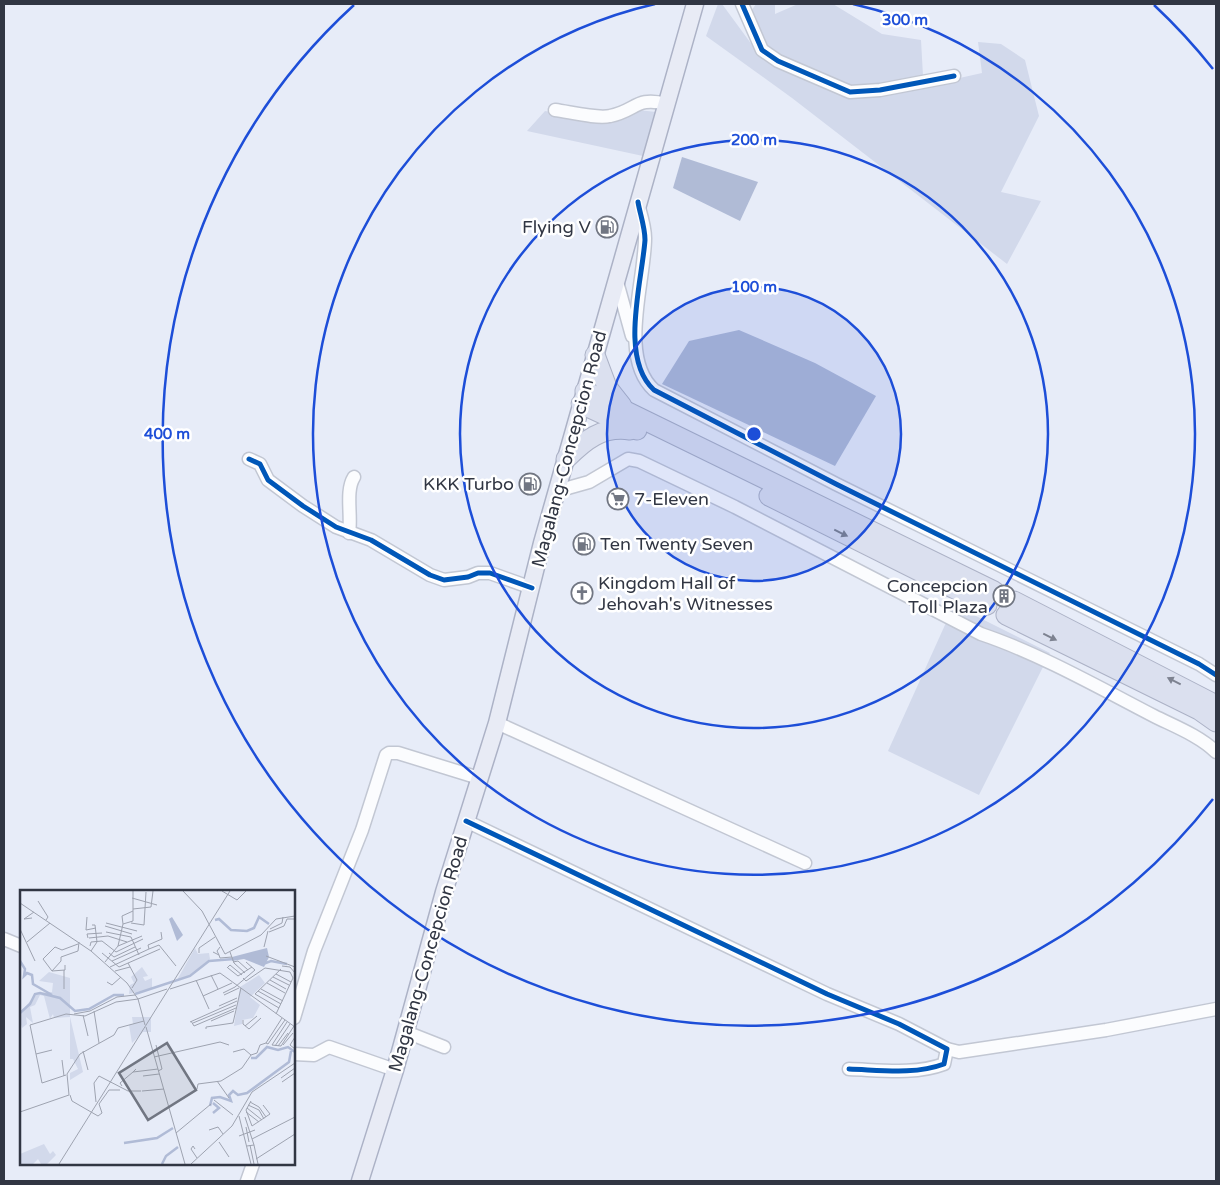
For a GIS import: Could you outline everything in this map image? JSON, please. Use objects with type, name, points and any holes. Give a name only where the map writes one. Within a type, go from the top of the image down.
[{"type":"highway","points":[[595,355],[607,387],[639,425]]},
{"type":"highway","points":[[583,398],[991,598]]},
{"type":"highway","points":[[566,459],[586,440],[605,431],[639,425]]},
{"type":"highway","points":[[1216,705],[1010,608],[1199,710],[1216,722]]},
{"type":"main road","name":"Magalang-Concepcion Road","points":[[360,1181],[395,1070],[466,822],[497,722],[557,491],[695,4]]},
{"type":"street","points":[[742,4],[762,50],[778,61],[850,92],[880,90],[954,76]]},
{"type":"street","points":[[556,110],[608,117],[625,112],[641,101],[653,100],[666,104]]},
{"type":"street","points":[[634,343],[645,238],[638,202]]},
{"type":"street","points":[[616,278],[647,384],[667,399],[1190,659],[1216,675]]},
{"type":"street","points":[[249,459],[260,464],[268,480],[336,527],[371,540],[414,567],[444,580],[478,573],[490,573],[532,588]]},
{"type":"street","points":[[557,491],[588,482],[628,459],[639,461],[735,507],[981,634],[1112,694],[1194,737],[1216,752]]},
{"type":"street","points":[[349,533],[351,482],[354,476]]},
{"type":"street","points":[[497,722],[805,863]]},
{"type":"street","points":[[295,1015],[314,951],[362,830],[386,756],[389,753],[398,753],[479,778]]},
{"type":"street","points":[[466,822],[827,994],[899,1024],[947,1049],[959,1052],[1086,1033],[1216,1009]]},
{"type":"street","points":[[4,940],[20,946]]},
{"type":"street","points":[[406,1032],[444,1047]]},
{"type":"street","points":[[295,1054],[314,1055],[329,1047],[395,1070]]},
{"type":"street","points":[[849,1069],[915,1070],[932,1068],[944,1064],[947,1049]]},
{"type":"street","points":[[247,1181],[253,1165]]},
{"type":"shaded area","points":[[718,4],[722,4],[758,53],[809,82],[870,98],[982,73],[978,42],[1001,44],[1025,60],[1039,116],[1001,192],[1041,201],[1007,264],[792,98],[706,36]]},
{"type":"shaded area","points":[[756,4],[775,4],[775,14],[798,4],[833,4],[882,34],[921,40],[923,76],[857,88],[776,56],[764,45],[749,14]]},
{"type":"shaded area","points":[[638,110],[656,112],[643,156],[527,131],[545,111],[610,123]]},
{"type":"shaded area","points":[[682,157],[758,182],[740,221],[673,188]]},
{"type":"shaded area","points":[[739,330],[815,363],[876,396],[835,466],[662,384],[689,341]]},
{"type":"shaded area","points":[[954,605],[1050,653],[979,795],[888,751]]},
{"type":"cycle path","points":[[742,4],[762,50],[778,61],[850,92],[880,90],[954,76]]},
{"type":"cycle path","points":[[638,202],[645,240],[637,297],[635,340],[637,359],[643,376],[654,390],[836,484],[1199,664],[1216,675]]},
{"type":"cycle path","points":[[249,459],[260,464],[268,480],[303,506],[336,527],[371,540],[430,575],[444,580],[468,577],[478,573],[490,573],[532,588]]},
{"type":"cycle path","points":[[466,821],[827,994],[899,1024],[947,1049],[944,1064],[921,1070],[849,1069]]},
{"type":"place","name":"Flying V","points":[[607,227]]},
{"type":"place","name":"KKK Turbo","points":[[530,484]]},
{"type":"place","name":"7-Eleven","points":[[618,499]]},
{"type":"place","name":"Ten Twenty Seven","points":[[584,544]]},
{"type":"place","name":"Kingdom Hall of Jehovah's Witnesses","points":[[582,593]]},
{"type":"place","name":"Concepcion Toll Plaza","points":[[1004,596]]}]
